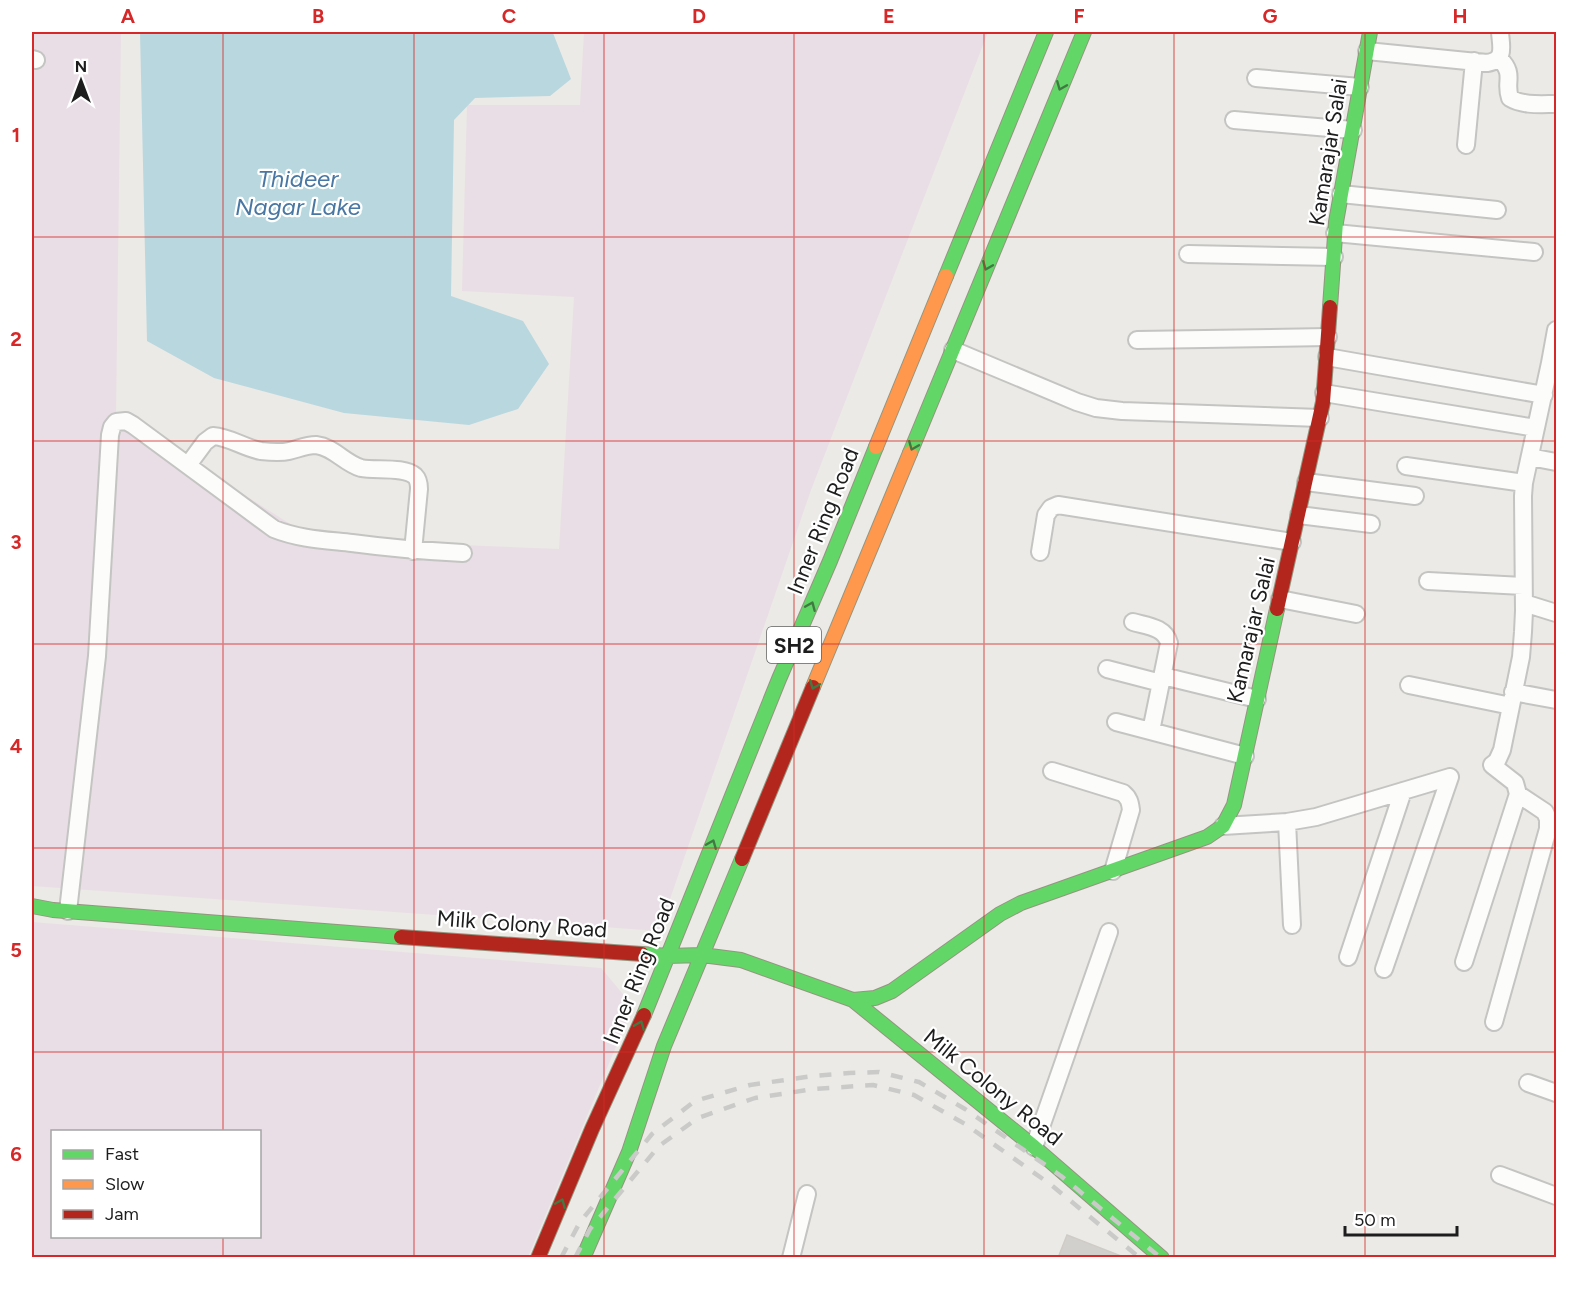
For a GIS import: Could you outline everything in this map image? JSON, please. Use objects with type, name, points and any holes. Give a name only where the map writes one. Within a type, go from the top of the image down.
[{"type":"main road","name":"Inner Ring Road","points":[[538,1257],[592,1129],[637,1034],[779,679],[830,561],[1046,32]]},
{"type":"main road","name":"SH2","points":[[583,1257],[629,1152],[664,1046],[1084,32]]},
{"type":"main road","name":"Kamarajar Salai","points":[[1223,826],[1234,805],[1320,418],[1327,357],[1335,233],[1370,32]]},
{"type":"main road","points":[[853,1000],[875,998],[892,991],[1000,914],[1022,903],[1207,837],[1223,826]]},
{"type":"main road","name":"Milk Colony Road","points":[[32,906],[668,956],[702,955],[741,960],[853,1000],[1034,1147],[1162,1257]]},
{"type":"street","points":[[1367,51],[1487,63],[1499,58],[1500,32]]},
{"type":"street","points":[[1499,58],[1509,70],[1508,93],[1510,98],[1516,102],[1557,104]]},
{"type":"street","points":[[1466,145],[1474,61]]},
{"type":"street","points":[[1256,78],[1360,87]]},
{"type":"street","points":[[1234,120],[1353,130]]},
{"type":"street","points":[[1341,194],[1497,210]]},
{"type":"street","points":[[1335,233],[1534,252]]},
{"type":"street","points":[[1188,254],[1334,257]]},
{"type":"street","points":[[1464,962],[1518,794],[1515,783],[1492,765],[1497,761],[1502,750],[1521,657],[1524,603],[1522,512],[1524,483],[1553,364],[1557,330]]},
{"type":"street","points":[[1137,340],[1328,337]]},
{"type":"street","points":[[953,350],[1096,408],[1122,411],[1320,418]]},
{"type":"street","points":[[1327,357],[1544,395]]},
{"type":"street","points":[[1324,393],[1536,429]]},
{"type":"street","points":[[68,910],[97,656],[110,435],[116,422],[126,421],[274,529],[309,538],[413,550],[463,553]]},
{"type":"street","points":[[188,465],[205,442],[213,436],[220,436],[245,447],[273,452],[286,452],[306,446],[324,447],[354,465],[402,471],[415,475],[419,489],[413,550]]},
{"type":"street","points":[[1530,457],[1557,462]]},
{"type":"street","points":[[1406,466],[1524,483]]},
{"type":"street","points":[[1306,482],[1415,496]]},
{"type":"street","points":[[1040,552],[1046,514],[1058,505],[1292,542]]},
{"type":"street","points":[[1299,514],[1371,524]]},
{"type":"street","points":[[1428,581],[1523,586]]},
{"type":"street","points":[[1280,599],[1356,614]]},
{"type":"street","points":[[1524,603],[1557,613]]},
{"type":"street","points":[[1133,622],[1163,631],[1167,636],[1168,650],[1151,731]]},
{"type":"street","points":[[1107,669],[1257,699]]},
{"type":"street","points":[[1409,685],[1512,699],[1557,700]]},
{"type":"street","points":[[1116,722],[1245,756]]},
{"type":"street","points":[[1052,771],[1123,793],[1128,797],[1131,810],[1113,871]]},
{"type":"street","points":[[1223,826],[1287,822],[1316,817],[1450,777],[1384,969]]},
{"type":"street","points":[[1348,957],[1403,791]]},
{"type":"street","points":[[1494,1022],[1548,829],[1545,812],[1518,794]]},
{"type":"street","points":[[1287,822],[1292,924]]},
{"type":"street","points":[[1034,1147],[1109,932]]},
{"type":"street","points":[[1528,1083],[1557,1093]]},
{"type":"street","points":[[1500,1175],[1557,1196]]},
{"type":"street","points":[[792,1257],[807,1194]]},
{"type":"shaded area","points":[[32,32],[121,32],[116,414],[314,539],[559,549],[574,297],[462,291],[467,105],[580,105],[584,32],[988,32],[811,490],[659,931],[32,886]]},
{"type":"shaded area","points":[[32,922],[601,968],[633,1006],[528,1257],[32,1257]]},
{"type":"water","name":"Thideer Nagar Lake","points":[[140,32],[553,33],[571,79],[550,96],[475,98],[454,120],[451,296],[523,321],[549,364],[518,409],[469,425],[344,413],[214,378],[147,341]]},
{"type":"building","points":[[1067,1235],[1121,1256],[1121,1258],[1058,1258]]},
{"type":"railway","points":[[561,1258],[580,1222],[652,1134],[695,1101],[750,1085],[813,1076],[879,1072],[919,1082],[965,1109],[1061,1176],[1161,1258]]},
{"type":"railway","points":[[575,1258],[590,1229],[659,1146],[698,1118],[755,1098],[814,1089],[873,1085],[914,1095],[965,1124],[1050,1184],[1140,1258]]},
{"type":"traffic: fast","points":[[946,276],[1046,32]]},
{"type":"traffic: fast","points":[[910,453],[1084,32]]},
{"type":"traffic: fast","points":[[1330,307],[1336,222],[1370,32]]},
{"type":"traffic: fast","points":[[644,1015],[779,679],[876,447]]},
{"type":"traffic: fast","points":[[853,1000],[875,998],[892,991],[1000,914],[1021,903],[1207,837],[1223,826],[1234,805],[1277,609]]},
{"type":"traffic: fast","points":[[583,1258],[629,1152],[664,1046],[742,859]]},
{"type":"traffic: fast","points":[[32,906],[53,910],[401,937]]},
{"type":"traffic: fast","points":[[642,954],[702,955],[741,960],[853,1000],[1034,1147],[1162,1258]]},
{"type":"traffic: slow","points":[[876,447],[946,276]]},
{"type":"traffic: slow","points":[[813,687],[910,453]]},
{"type":"traffic: jam","points":[[1277,609],[1323,402],[1330,307]]},
{"type":"traffic: jam","points":[[742,859],[813,687]]},
{"type":"traffic: jam","points":[[401,937],[642,954]]},
{"type":"traffic: jam","points":[[538,1258],[592,1129],[644,1015]]}]
